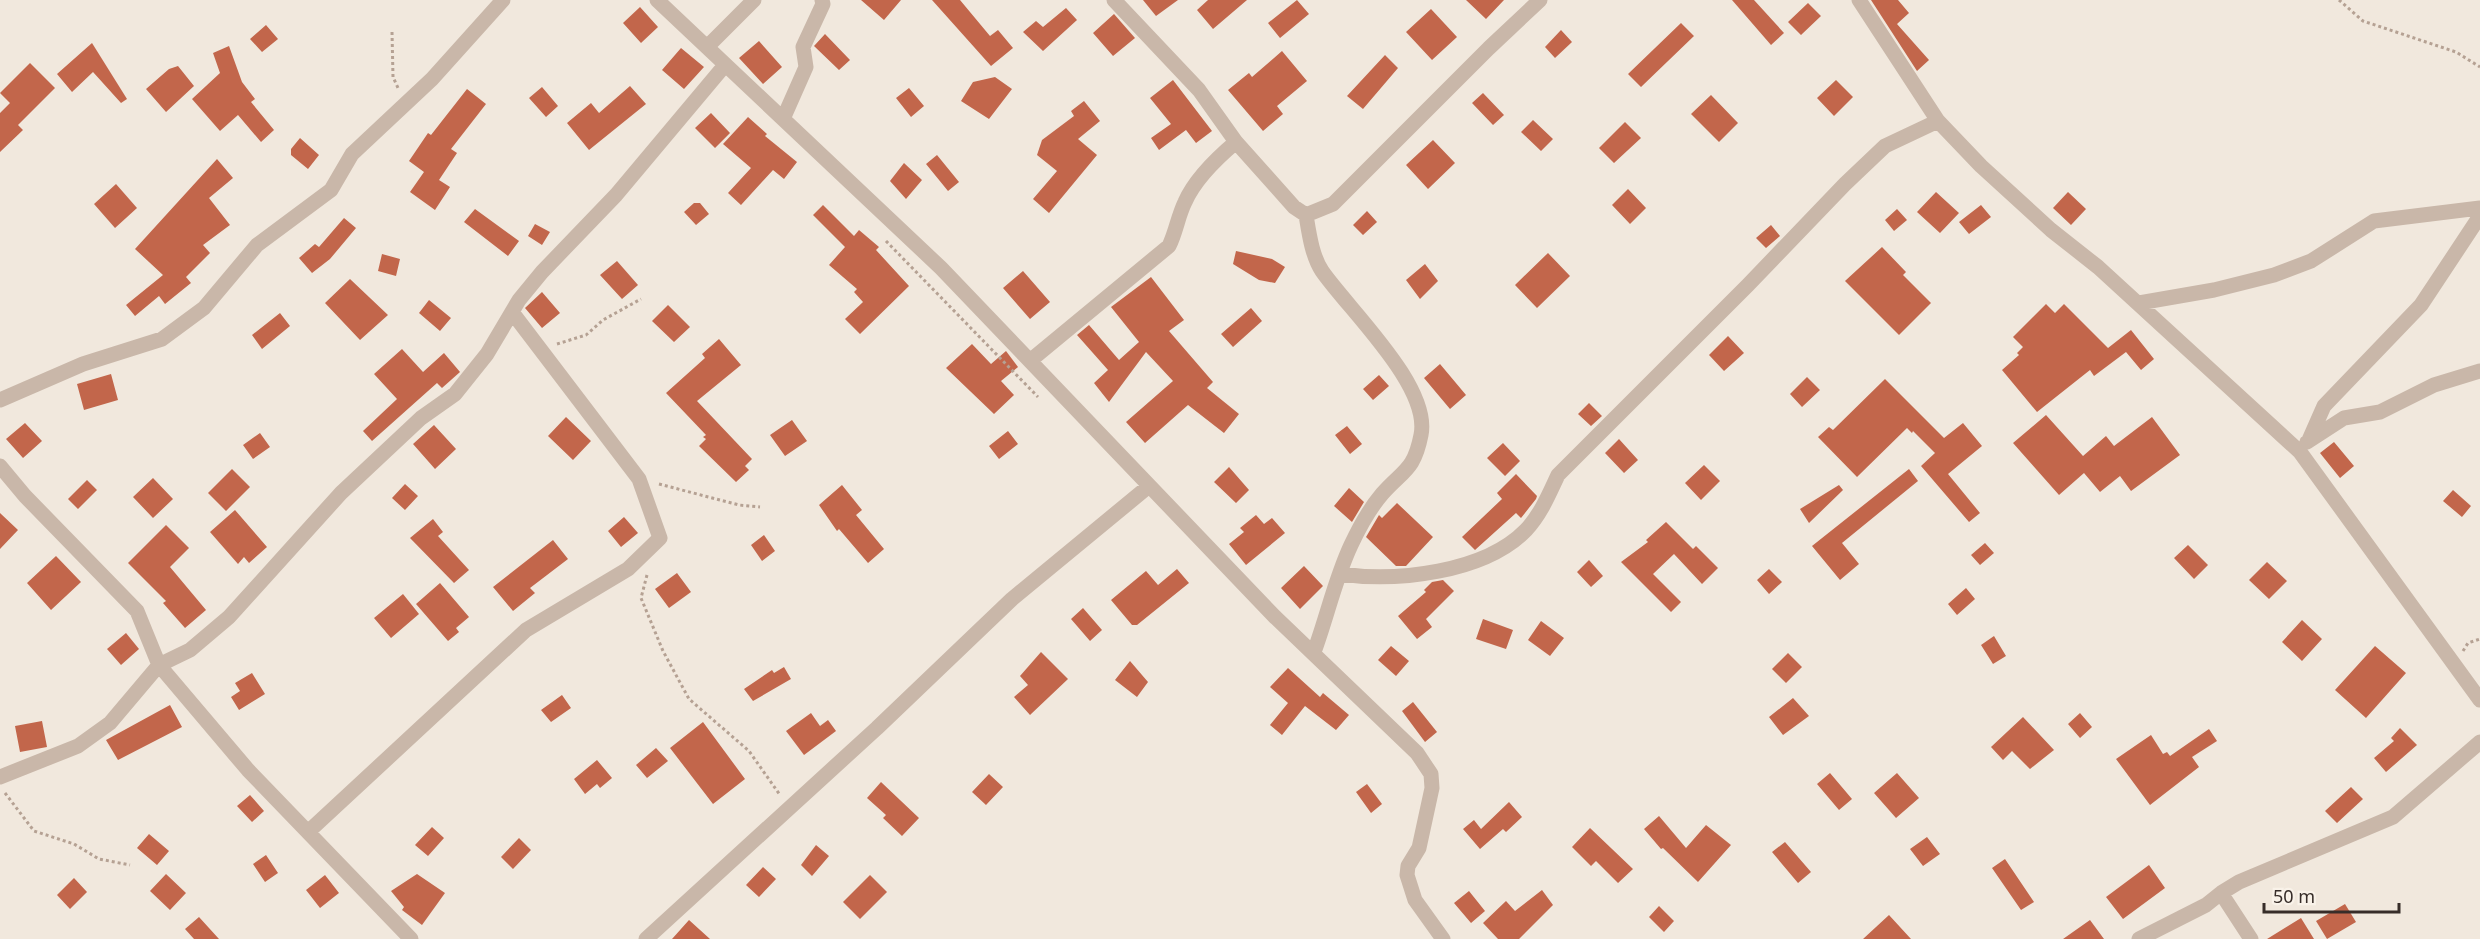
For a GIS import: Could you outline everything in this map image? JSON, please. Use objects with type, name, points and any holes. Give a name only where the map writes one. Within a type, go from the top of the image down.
[{"type":"street","points":[[0,400],[83,364],[162,339],[204,308],[257,245],[330,190],[352,154],[432,79],[502,0]]},
{"type":"street","points":[[657,0],[941,268],[1275,617],[1397,732],[1427,765],[1432,780],[1430,800],[1419,848],[1408,866],[1407,875],[1414,900],[1443,939]]},
{"type":"street","points":[[706,47],[754,0]]},
{"type":"street","points":[[783,120],[806,67],[803,47],[823,4],[822,0]]},
{"type":"street","points":[[1114,0],[1199,90],[1236,142],[1294,207],[1306,215],[1310,238],[1320,269],[1401,372],[1418,404],[1422,433],[1416,456],[1404,475],[1383,494],[1369,513],[1340,574],[1314,652]]},
{"type":"street","points":[[1306,215],[1333,204],[1340,198],[1540,0]]},
{"type":"street","points":[[1859,0],[1938,121],[1981,166],[2304,446],[2480,700]]},
{"type":"street","points":[[0,777],[78,746],[110,723],[159,665],[190,650],[229,617],[341,493],[422,418],[454,394],[481,363],[512,312],[542,272],[616,195],[720,71]]},
{"type":"street","points":[[1340,574],[1367,578],[1463,566],[1496,552],[1506,545],[1524,531],[1540,511],[1558,475],[1748,285],[1845,184],[1885,146],[1938,121]]},
{"type":"street","points":[[1031,360],[1169,246],[1179,227],[1185,202],[1216,159],[1236,142]]},
{"type":"street","points":[[2139,303],[2214,290],[2274,275],[2311,261],[2374,221],[2480,208]]},
{"type":"street","points":[[2304,446],[2324,406],[2421,305],[2480,216]]},
{"type":"street","points":[[308,832],[526,630],[628,569],[660,538],[639,479],[512,312]]},
{"type":"street","points":[[2304,446],[2344,418],[2380,412],[2434,385],[2480,371]]},
{"type":"street","points":[[0,466],[25,496],[137,611],[159,665],[248,770],[411,939]]},
{"type":"street","points":[[646,939],[789,809],[1012,599],[1149,486]]},
{"type":"street","points":[[2139,939],[2206,905],[2239,882],[2393,817],[2480,742]]},
{"type":"street","points":[[2221,893],[2251,939]]},
{"type":"path","points":[[2339,0],[2363,21],[2456,52],[2480,67]]},
{"type":"path","points":[[392,32],[393,77],[405,104]]},
{"type":"path","points":[[541,350],[586,334],[603,320],[641,299]]},
{"type":"path","points":[[639,479],[740,505],[760,507]]},
{"type":"path","points":[[649,567],[641,598],[663,651],[689,699],[749,751],[789,809]]},
{"type":"path","points":[[0,787],[34,831],[74,844],[99,859],[130,865]]},
{"type":"building","points":[[861,0],[901,0],[884,20]]},
{"type":"building","points":[[932,0],[960,0],[990,36],[998,30],[1013,48],[991,66]]},
{"type":"building","points":[[1143,0],[1178,0],[1156,16]]},
{"type":"building","points":[[1208,0],[1247,0],[1213,29],[1197,10]]},
{"type":"building","points":[[1297,0],[1309,14],[1280,38],[1268,23]]},
{"type":"building","points":[[1466,0],[1504,0],[1486,19]]},
{"type":"building","points":[[1732,0],[1754,0],[1784,33],[1771,45]]},
{"type":"building","points":[[1871,0],[1898,0],[1909,13],[1897,24],[1929,60],[1917,71]]},
{"type":"building","points":[[1808,3],[1821,16],[1801,35],[1788,22]]},
{"type":"building","points":[[640,7],[658,27],[641,43],[623,23]]},
{"type":"building","points":[[1066,8],[1077,20],[1043,51],[1023,32],[1036,21],[1043,27]]},
{"type":"building","points":[[1431,9],[1457,37],[1432,60],[1406,32]]},
{"type":"building","points":[[1114,14],[1135,38],[1113,56],[1093,33]]},
{"type":"building","points":[[1681,23],[1694,36],[1641,87],[1628,74]]},
{"type":"building","points":[[266,25],[278,39],[262,52],[250,39]]},
{"type":"building","points":[[1561,30],[1572,42],[1555,58],[1545,47]]},
{"type":"building","points":[[825,34],[850,60],[839,70],[814,46]]},
{"type":"building","points":[[759,41],[782,67],[763,84],[739,58]]},
{"type":"building","points":[[92,43],[127,99],[121,103],[93,72],[72,92],[57,74]]},
{"type":"building","points":[[229,46],[242,82],[255,99],[251,102],[274,130],[261,142],[238,115],[220,131],[192,99],[220,73],[213,53]]},
{"type":"building","points":[[681,48],[704,67],[684,89],[662,70]]},
{"type":"building","points":[[1282,51],[1307,81],[1277,106],[1283,114],[1263,131],[1228,90],[1249,73],[1252,77]]},
{"type":"building","points":[[1385,55],[1398,68],[1363,109],[1347,96]]},
{"type":"building","points":[[30,63],[55,88],[18,125],[23,130],[0,152],[0,113],[10,103],[0,93]]},
{"type":"building","points":[[178,66],[194,86],[166,112],[146,89],[169,69]]},
{"type":"building","points":[[995,77],[1012,89],[989,119],[961,101],[973,82]]},
{"type":"building","points":[[1173,80],[1212,131],[1196,143],[1186,130],[1159,150],[1151,138],[1171,124],[1150,98]]},
{"type":"building","points":[[1836,80],[1853,97],[1834,116],[1817,98]]},
{"type":"building","points":[[630,86],[646,104],[589,150],[567,123],[591,103],[599,113]]},
{"type":"building","points":[[542,87],[558,106],[546,117],[529,98]]},
{"type":"building","points":[[909,88],[924,106],[911,117],[896,98]]},
{"type":"building","points":[[467,89],[486,104],[451,149],[457,153],[439,180],[450,187],[435,210],[410,192],[424,172],[409,161],[428,133],[431,135]]},
{"type":"building","points":[[1483,93],[1504,115],[1493,125],[1472,103]]},
{"type":"building","points":[[1711,95],[1738,123],[1719,142],[1691,114]]},
{"type":"building","points":[[1084,101],[1100,121],[1078,139],[1097,155],[1049,213],[1033,199],[1057,171],[1037,155],[1042,140],[1074,116],[1071,111]]},
{"type":"building","points":[[711,113],[730,133],[715,148],[695,128]]},
{"type":"building","points":[[748,117],[767,134],[765,136],[797,162],[784,179],[773,170],[741,205],[728,193],[751,168],[723,144]]},
{"type":"building","points":[[1533,120],[1553,139],[1541,151],[1521,132]]},
{"type":"building","points":[[1625,122],[1641,138],[1614,163],[1599,148]]},
{"type":"building","points":[[300,138],[319,155],[308,169],[291,155],[291,149]]},
{"type":"building","points":[[1433,140],[1455,163],[1428,189],[1406,165]]},
{"type":"building","points":[[937,155],[959,182],[948,191],[926,164]]},
{"type":"building","points":[[217,159],[233,178],[209,198],[230,225],[203,245],[210,253],[186,277],[191,283],[165,304],[159,296],[135,316],[126,305],[163,275],[135,249]]},
{"type":"building","points":[[904,163],[922,180],[906,199],[890,181]]},
{"type":"building","points":[[116,184],[137,208],[115,228],[94,204]]},
{"type":"building","points":[[1628,189],[1646,208],[1630,224],[1612,205]]},
{"type":"building","points":[[1936,192],[1959,213],[1940,233],[1917,212]]},
{"type":"building","points":[[2068,192],[2086,209],[2071,225],[2053,208]]},
{"type":"building","points":[[694,203],[700,203],[709,214],[696,225],[684,212]]},
{"type":"building","points":[[823,205],[854,236],[859,230],[879,247],[876,250],[909,286],[860,334],[845,319],[863,302],[854,292],[857,289],[829,265],[845,247],[813,215]]},
{"type":"building","points":[[1981,205],[1991,217],[1969,234],[1959,222]]},
{"type":"building","points":[[475,209],[519,241],[508,256],[464,222]]},
{"type":"building","points":[[1897,209],[1907,220],[1894,231],[1885,220]]},
{"type":"building","points":[[1367,211],[1377,222],[1363,235],[1353,225]]},
{"type":"building","points":[[344,218],[356,228],[330,259],[312,273],[299,258],[315,244],[319,247]]},
{"type":"building","points":[[535,224],[550,232],[542,245],[528,236]]},
{"type":"building","points":[[1771,225],[1780,236],[1766,248],[1756,238]]},
{"type":"building","points":[[1882,247],[1906,272],[1903,275],[1931,303],[1899,335],[1845,281]]},
{"type":"building","points":[[1236,251],[1272,259],[1285,267],[1275,283],[1259,280],[1233,264]]},
{"type":"building","points":[[1548,253],[1570,276],[1537,308],[1515,285]]},
{"type":"building","points":[[382,254],[400,259],[396,276],[378,271]]},
{"type":"building","points":[[617,261],[638,285],[622,299],[600,275]]},
{"type":"building","points":[[1425,264],[1438,281],[1420,299],[1406,280]]},
{"type":"building","points":[[1023,271],[1050,302],[1030,319],[1003,288]]},
{"type":"building","points":[[1151,277],[1184,320],[1169,331],[1213,382],[1207,388],[1239,414],[1224,433],[1188,405],[1145,443],[1126,422],[1173,381],[1146,352],[1109,402],[1094,383],[1108,370],[1077,335],[1089,325],[1119,360],[1139,342],[1111,307]]},
{"type":"building","points":[[350,279],[388,315],[360,340],[325,303]]},
{"type":"building","points":[[542,292],[560,313],[542,328],[525,308]]},
{"type":"building","points":[[429,300],[451,318],[440,331],[419,313]]},
{"type":"building","points":[[2046,304],[2055,313],[2064,304],[2108,348],[2131,330],[2154,359],[2141,370],[2126,352],[2094,376],[2090,370],[2037,412],[2002,370],[2019,355],[2017,353],[2023,347],[2013,337]]},
{"type":"building","points":[[668,305],[690,327],[674,342],[652,321]]},
{"type":"building","points":[[1251,308],[1262,321],[1233,347],[1221,334]]},
{"type":"building","points":[[280,313],[290,326],[262,349],[252,335]]},
{"type":"building","points":[[1728,336],[1744,353],[1724,371],[1709,355]]},
{"type":"building","points":[[719,339],[741,365],[697,401],[752,459],[745,466],[749,470],[736,482],[699,446],[706,439],[703,437],[706,435],[666,393],[705,358],[702,354]]},
{"type":"building","points":[[972,344],[991,364],[1006,351],[1018,367],[1001,381],[1014,395],[994,414],[946,368]]},
{"type":"building","points":[[402,349],[423,372],[444,353],[460,372],[442,388],[437,383],[372,441],[363,431],[397,399],[374,374]]},
{"type":"building","points":[[1440,364],[1466,395],[1450,409],[1424,378]]},
{"type":"building","points":[[111,374],[118,400],[84,410],[77,384]]},
{"type":"building","points":[[1379,375],[1389,386],[1373,400],[1363,389]]},
{"type":"building","points":[[1807,377],[1820,390],[1802,407],[1790,394]]},
{"type":"building","points":[[1885,379],[1944,438],[1963,423],[1982,446],[1948,474],[1980,513],[1969,522],[1921,466],[1935,453],[1913,431],[1912,433],[1907,428],[1857,477],[1818,437],[1829,427],[1833,430]]},
{"type":"building","points":[[1589,403],[1602,416],[1591,426],[1578,414]]},
{"type":"building","points":[[2046,415],[2083,456],[2106,436],[2114,446],[2152,417],[2180,455],[2131,491],[2120,476],[2100,492],[2084,473],[2059,495],[2013,443]]},
{"type":"building","points":[[566,417],[591,441],[573,460],[548,436]]},
{"type":"building","points":[[792,420],[807,441],[785,456],[770,435]]},
{"type":"building","points":[[25,423],[42,441],[23,458],[6,439]]},
{"type":"building","points":[[434,425],[456,449],[435,469],[413,444]]},
{"type":"building","points":[[1347,426],[1362,444],[1350,454],[1335,435]]},
{"type":"building","points":[[1008,431],[1018,444],[999,459],[989,446]]},
{"type":"building","points":[[260,433],[270,447],[253,459],[243,445]]},
{"type":"building","points":[[1619,439],[1638,460],[1624,473],[1605,453]]},
{"type":"building","points":[[2334,442],[2354,466],[2340,478],[2320,453]]},
{"type":"building","points":[[1503,443],[1520,461],[1505,476],[1487,458]]},
{"type":"building","points":[[1704,465],[1720,481],[1701,500],[1685,483]]},
{"type":"building","points":[[1229,467],[1249,490],[1236,503],[1214,482]]},
{"type":"building","points":[[232,469],[250,487],[226,511],[208,493]]},
{"type":"building","points":[[1909,469],[1918,481],[1842,543],[1859,564],[1840,580],[1812,546]]},
{"type":"building","points":[[1516,474],[1537,496],[1536,499],[1521,518],[1516,513],[1475,550],[1462,537],[1502,499],[1497,493]]},
{"type":"building","points":[[153,478],[173,499],[153,518],[133,497]]},
{"type":"building","points":[[87,480],[97,490],[78,509],[68,499]]},
{"type":"building","points":[[405,484],[418,496],[405,510],[392,498]]},
{"type":"building","points":[[842,485],[862,510],[856,515],[884,549],[868,563],[839,529],[837,531],[819,505]]},
{"type":"building","points":[[1839,485],[1843,490],[1809,523],[1800,509]]},
{"type":"building","points":[[1349,488],[1364,502],[1352,522],[1334,506]]},
{"type":"building","points":[[2453,490],[2471,506],[2462,517],[2443,501]]},
{"type":"building","points":[[1397,503],[1433,537],[1406,566],[1396,566],[1366,537],[1379,515],[1382,518]]},
{"type":"building","points":[[235,510],[267,547],[249,563],[244,557],[238,564],[210,532]]},
{"type":"building","points":[[0,513],[18,530],[0,549]]},
{"type":"building","points":[[1256,515],[1264,524],[1272,518],[1285,533],[1246,565],[1229,544],[1244,532],[1240,528]]},
{"type":"building","points":[[624,517],[638,533],[621,547],[608,531]]},
{"type":"building","points":[[433,519],[443,532],[438,536],[469,570],[454,583],[410,538]]},
{"type":"building","points":[[1666,522],[1693,549],[1696,546],[1718,568],[1702,584],[1674,554],[1653,574],[1681,602],[1671,612],[1621,562],[1648,542],[1646,540]]},
{"type":"building","points":[[166,525],[189,548],[170,567],[206,610],[185,628],[163,603],[166,601],[128,563]]},
{"type":"building","points":[[764,535],[775,551],[762,561],[751,545]]},
{"type":"building","points":[[553,540],[568,559],[530,588],[535,593],[513,611],[493,587]]},
{"type":"building","points":[[1985,543],[1994,553],[1980,565],[1971,555]]},
{"type":"building","points":[[2188,545],[2208,565],[2194,579],[2174,558]]},
{"type":"building","points":[[56,556],[81,582],[51,610],[27,583]]},
{"type":"building","points":[[1589,560],[1603,576],[1591,587],[1577,572]]},
{"type":"building","points":[[2267,562],[2287,581],[2269,599],[2249,580]]},
{"type":"building","points":[[1304,566],[1323,586],[1300,609],[1281,588]]},
{"type":"building","points":[[1177,569],[1189,583],[1137,625],[1132,625],[1111,600],[1146,571],[1158,585]]},
{"type":"building","points":[[1769,569],[1782,582],[1769,594],[1757,580]]},
{"type":"building","points":[[677,573],[691,592],[669,608],[655,589]]},
{"type":"building","points":[[1443,580],[1454,591],[1426,619],[1432,627],[1417,639],[1398,616],[1426,592],[1424,590],[1432,582]]},
{"type":"building","points":[[440,583],[469,617],[456,628],[459,632],[448,641],[416,604]]},
{"type":"building","points":[[1966,588],[1975,599],[1957,615],[1948,604]]},
{"type":"building","points":[[403,594],[419,614],[391,638],[374,618]]},
{"type":"building","points":[[1083,608],[1102,630],[1090,641],[1071,619]]},
{"type":"building","points":[[1483,619],[1513,630],[1506,649],[1476,639]]},
{"type":"building","points":[[2302,620],[2322,639],[2302,661],[2282,642]]},
{"type":"building","points":[[1541,621],[1564,638],[1550,656],[1528,640]]},
{"type":"building","points":[[126,633],[139,649],[121,665],[107,649]]},
{"type":"building","points":[[1994,636],[2006,656],[1993,664],[1981,645]]},
{"type":"building","points":[[1391,646],[1409,661],[1396,676],[1378,660]]},
{"type":"building","points":[[2375,646],[2406,673],[2366,718],[2335,690]]},
{"type":"building","points":[[1041,652],[1068,679],[1030,715],[1014,697],[1028,685],[1020,676]]},
{"type":"building","points":[[1788,653],[1802,667],[1786,683],[1772,669]]},
{"type":"building","points":[[1130,661],[1148,682],[1137,697],[1115,680]]},
{"type":"building","points":[[784,667],[791,679],[753,701],[744,689],[772,670],[774,673]]},
{"type":"building","points":[[1288,668],[1320,697],[1323,693],[1349,715],[1336,730],[1305,706],[1282,735],[1270,725],[1288,703],[1270,687]]},
{"type":"building","points":[[252,673],[265,694],[239,710],[231,697],[240,691],[235,683]]},
{"type":"building","points":[[562,695],[571,708],[551,722],[541,710]]},
{"type":"building","points":[[1793,698],[1809,716],[1783,735],[1769,717]]},
{"type":"building","points":[[1413,702],[1437,732],[1425,742],[1402,711]]},
{"type":"building","points":[[170,705],[182,727],[118,760],[106,740]]},
{"type":"building","points":[[811,713],[820,726],[828,720],[836,731],[804,755],[786,731]]},
{"type":"building","points":[[2080,713],[2092,727],[2080,738],[2068,724]]},
{"type":"building","points":[[2023,717],[2054,750],[2030,769],[2012,751],[2003,760],[1991,747]]},
{"type":"building","points":[[42,721],[47,747],[20,752],[15,726]]},
{"type":"building","points":[[703,722],[745,779],[713,804],[670,748]]},
{"type":"building","points":[[2400,728],[2417,745],[2386,772],[2374,758],[2394,741],[2391,738]]},
{"type":"building","points":[[2209,729],[2217,741],[2192,757],[2199,767],[2150,805],[2116,759],[2151,735],[2163,754],[2167,752],[2170,756]]},
{"type":"building","points":[[656,748],[668,761],[647,778],[636,765]]},
{"type":"building","points":[[597,760],[612,778],[600,788],[597,784],[585,794],[574,779]]},
{"type":"building","points":[[1830,773],[1852,799],[1839,810],[1817,784]]},
{"type":"building","points":[[1897,773],[1919,798],[1896,818],[1874,793]]},
{"type":"building","points":[[989,774],[1003,787],[986,805],[972,792]]},
{"type":"building","points":[[881,782],[919,818],[902,836],[883,818],[886,815],[867,798]]},
{"type":"building","points":[[1367,784],[1382,804],[1371,813],[1356,792]]},
{"type":"building","points":[[2351,787],[2363,799],[2337,823],[2325,811]]},
{"type":"building","points":[[250,795],[264,811],[252,822],[237,806]]},
{"type":"building","points":[[1509,802],[1522,817],[1506,832],[1503,829],[1480,849],[1463,829],[1474,820],[1481,829]]},
{"type":"building","points":[[1659,816],[1686,848],[1706,825],[1731,845],[1698,882],[1663,848],[1661,849],[1644,829]]},
{"type":"building","points":[[432,827],[444,838],[428,856],[415,845]]},
{"type":"building","points":[[1590,828],[1633,869],[1618,883],[1596,861],[1591,866],[1572,847]]},
{"type":"building","points":[[149,834],[169,851],[157,865],[137,848]]},
{"type":"building","points":[[1927,837],[1940,854],[1923,866],[1910,849]]},
{"type":"building","points":[[519,838],[531,850],[513,869],[501,857]]},
{"type":"building","points":[[1785,842],[1811,872],[1798,883],[1772,852]]},
{"type":"building","points":[[816,845],[829,856],[812,876],[801,865]]},
{"type":"building","points":[[266,855],[278,873],[265,882],[253,864]]},
{"type":"building","points":[[2005,859],[2034,902],[2021,910],[1992,868]]},
{"type":"building","points":[[2149,865],[2165,888],[2123,919],[2106,897]]},
{"type":"building","points":[[763,867],[776,879],[759,897],[746,885]]},
{"type":"building","points":[[166,874],[186,893],[170,910],[150,891]]},
{"type":"building","points":[[417,874],[445,893],[422,925],[402,910],[404,907],[391,891]]},
{"type":"building","points":[[325,875],[339,893],[320,908],[306,890]]},
{"type":"building","points":[[870,875],[887,892],[860,919],[843,902]]},
{"type":"building","points":[[74,878],[87,892],[70,909],[57,895]]},
{"type":"building","points":[[1542,890],[1553,905],[1519,939],[1498,939],[1483,923],[1506,901],[1515,911]]},
{"type":"building","points":[[1469,891],[1485,911],[1471,923],[1454,903]]},
{"type":"building","points":[[2345,904],[2356,922],[2327,939],[2316,921]]},
{"type":"building","points":[[1659,906],[1674,921],[1664,932],[1649,917]]},
{"type":"building","points":[[1889,915],[1911,939],[1863,939]]},
{"type":"building","points":[[199,917],[219,939],[194,939],[185,929]]},
{"type":"building","points":[[2301,918],[2314,939],[2267,939]]},
{"type":"building","points":[[689,920],[710,939],[672,939]]},
{"type":"building","points":[[2090,920],[2104,939],[2063,939]]}]
